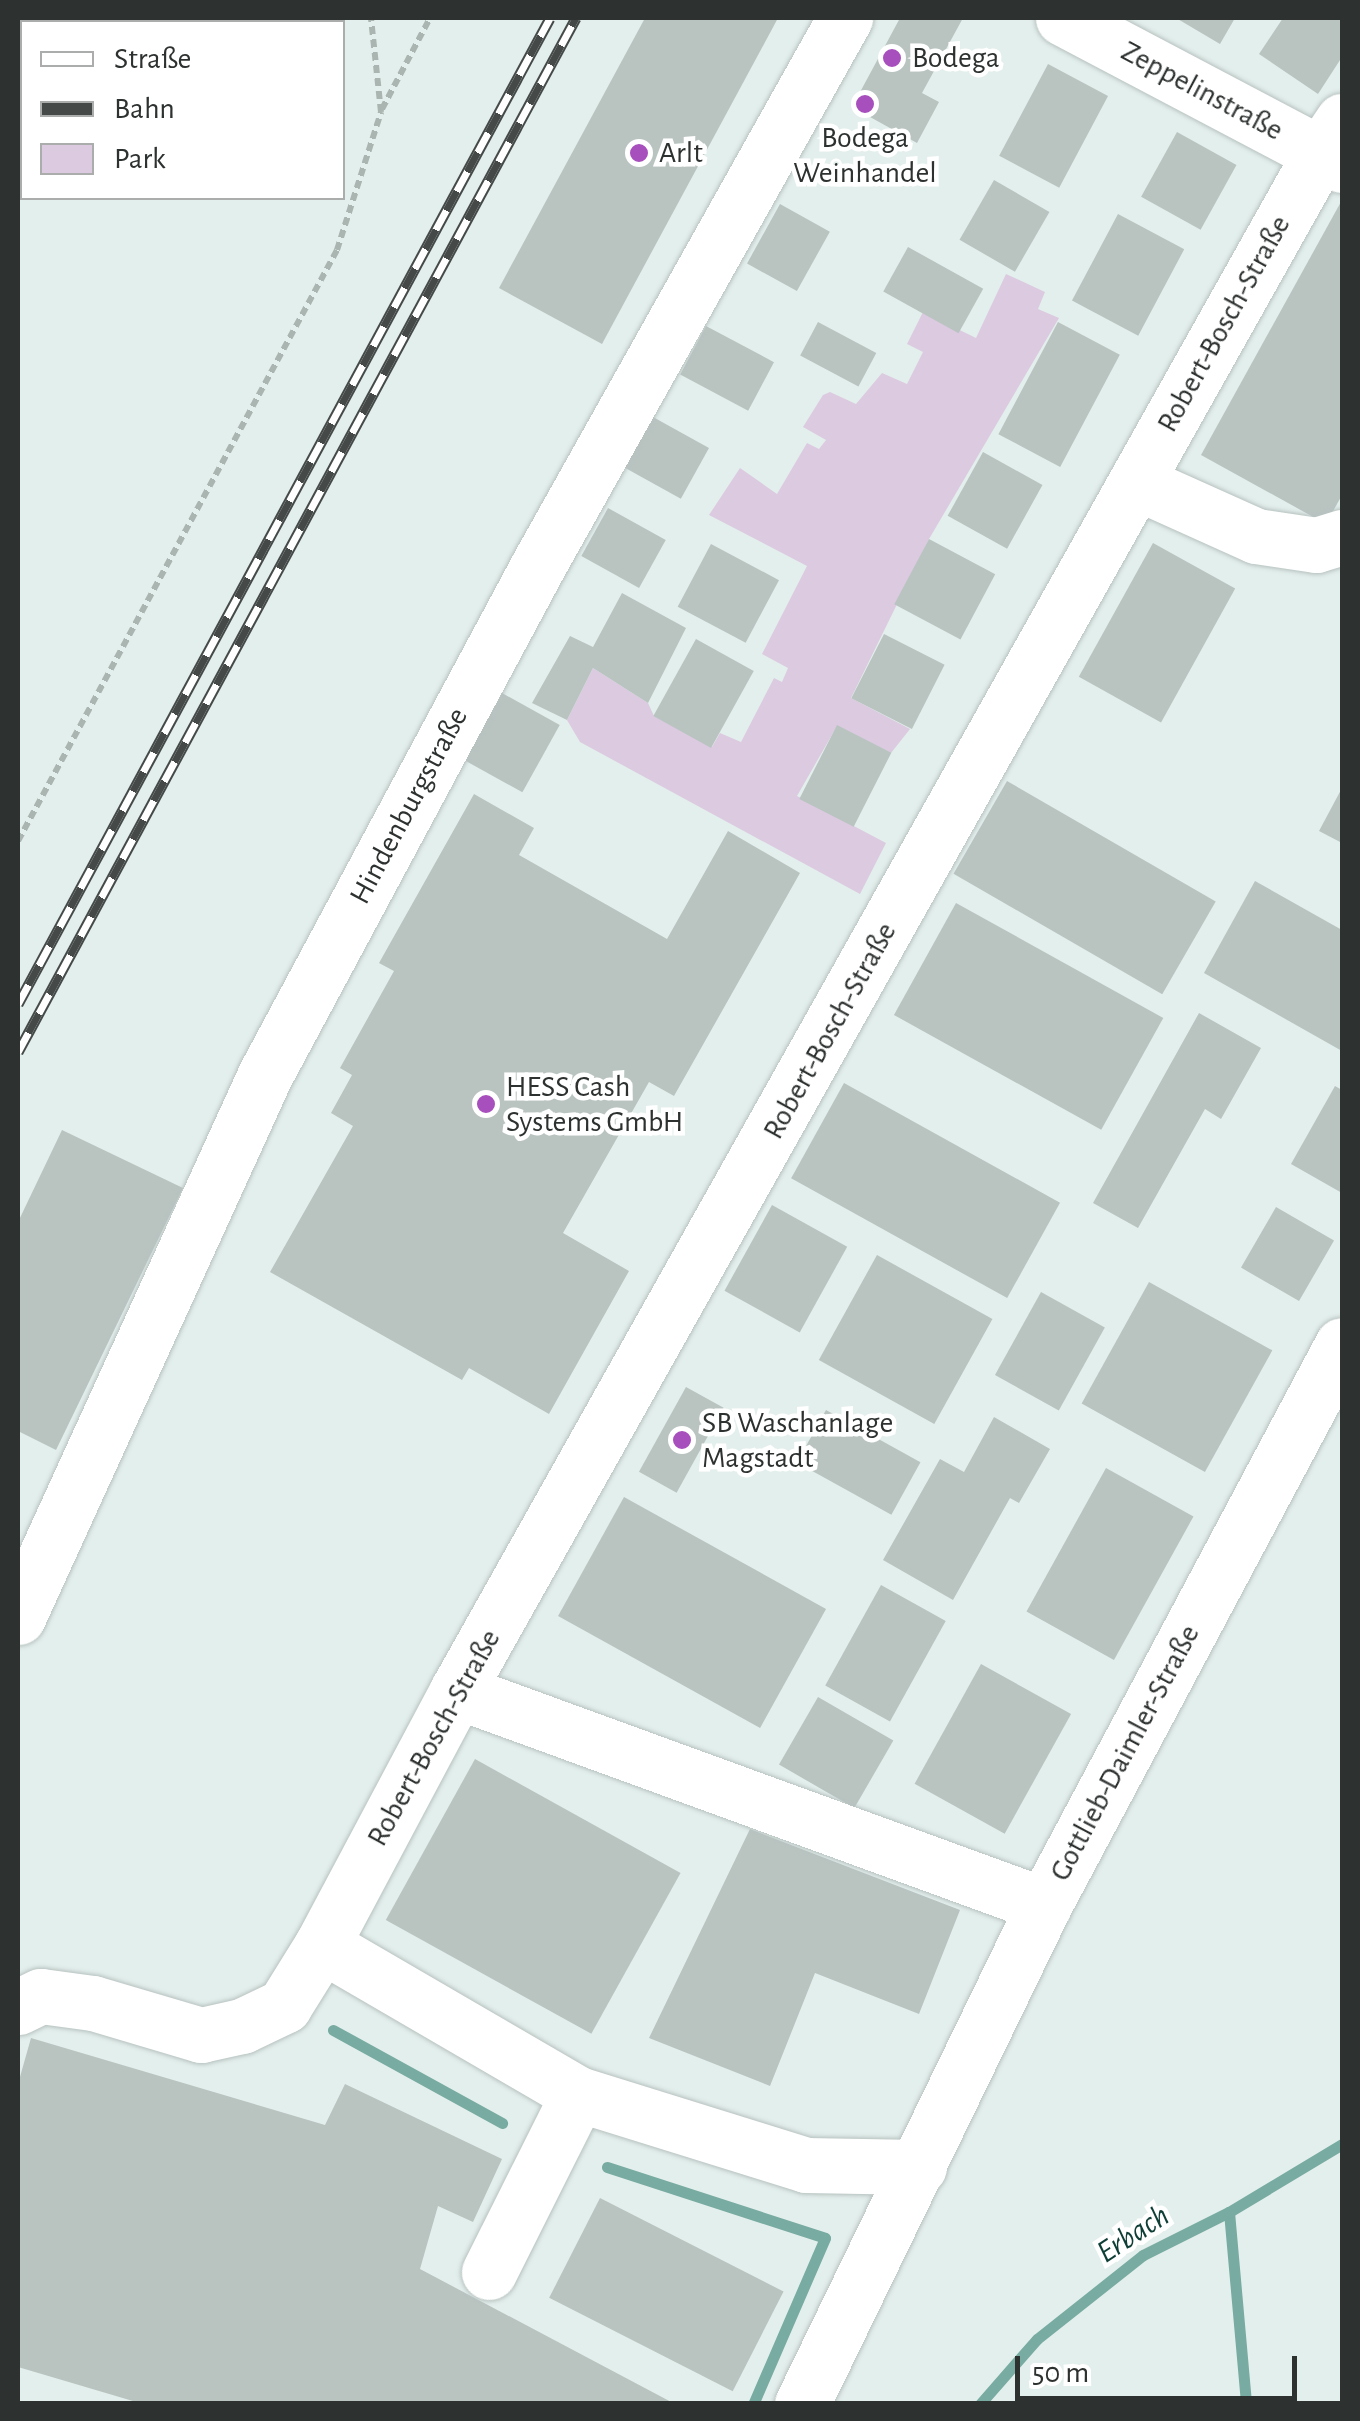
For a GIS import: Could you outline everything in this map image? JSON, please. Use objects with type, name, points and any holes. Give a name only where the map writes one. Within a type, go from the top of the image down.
[{"type":"street","name":"Hindenburgstraße","points":[[18,1616],[265,1075],[540,562],[844,18]]},
{"type":"street","name":"Zeppelinstraße","points":[[1063,18],[1335,146]]},
{"type":"street","name":"Robert-Bosch-Straße","points":[[18,2007],[41,1996],[92,2003],[201,2036],[242,2026],[284,2006],[1136,482],[1335,146]]},
{"type":"street","points":[[1136,482],[1256,536],[1316,545],[1342,537]]},
{"type":"street","name":"Gottlieb-Daimler-Straße","points":[[802,2404],[1044,1905],[1342,1345]]},
{"type":"street","points":[[457,1691],[1044,1905]]},
{"type":"street","points":[[322,1944],[578,2094],[806,2164],[919,2167]]},
{"type":"street","points":[[489,2272],[578,2094]]},
{"type":"path","points":[[371,18],[381,112]]},
{"type":"path","points":[[18,841],[337,250],[381,112],[430,18]]},
{"type":"green space","points":[[1006,274],[1045,292],[1038,309],[1059,318],[929,539],[851,698],[910,729],[891,753],[837,726],[797,796],[886,843],[860,894],[580,742],[567,720],[593,668],[648,703],[654,716],[712,747],[720,733],[741,742],[774,678],[782,682],[788,668],[762,654],[807,566],[709,515],[740,468],[777,494],[807,443],[819,449],[826,440],[803,427],[823,395],[830,392],[856,404],[882,373],[907,384],[923,352],[907,344],[923,312],[976,338]]},
{"type":"building","name":"Arlt","points":[[645,18],[778,18],[602,344],[499,288]]},
{"type":"building","points":[[900,18],[963,18],[922,93],[939,102],[917,143],[852,107]]},
{"type":"building","points":[[1176,18],[1235,18],[1220,44]]},
{"type":"building","points":[[1283,18],[1342,18],[1342,57],[1318,94],[1259,54]]},
{"type":"building","points":[[1048,64],[1108,96],[1059,188],[999,156]]},
{"type":"building","points":[[1177,132],[1236,165],[1201,230],[1141,197]]},
{"type":"building","points":[[994,180],[1049,212],[1015,272],[960,240]]},
{"type":"building","points":[[1342,200],[1342,495],[1326,524],[1201,455]]},
{"type":"building","points":[[780,204],[830,232],[797,291],[747,263]]},
{"type":"building","points":[[1118,214],[1184,249],[1138,336],[1072,301]]},
{"type":"building","points":[[908,247],[983,289],[958,333],[883,292]]},
{"type":"building","points":[[818,322],[876,353],[858,387],[800,356]]},
{"type":"building","points":[[1058,322],[1120,355],[1060,467],[998,434]]},
{"type":"building","points":[[706,326],[774,362],[748,411],[680,375]]},
{"type":"building","points":[[653,417],[709,448],[681,499],[625,468]]},
{"type":"building","points":[[983,452],[1042,485],[1007,549],[948,516]]},
{"type":"building","points":[[608,508],[666,540],[639,588],[581,556]]},
{"type":"building","points":[[929,539],[995,574],[960,640],[894,604]]},
{"type":"building","points":[[1153,543],[1235,589],[1161,722],[1079,677]]},
{"type":"building","points":[[711,544],[779,580],[746,643],[678,607]]},
{"type":"building","points":[[622,593],[686,628],[648,703],[593,668],[567,720],[532,703],[570,636],[593,647]]},
{"type":"building","points":[[884,634],[945,665],[912,729],[851,698]]},
{"type":"building","points":[[696,639],[754,671],[711,748],[653,716]]},
{"type":"building","points":[[502,693],[560,725],[522,792],[465,760]]},
{"type":"building","points":[[837,725],[891,753],[854,827],[799,799]]},
{"type":"building","points":[[1007,781],[1216,902],[1162,994],[954,874]]},
{"type":"building","points":[[1342,788],[1342,843],[1319,831]]},
{"type":"building","name":"HESS Cash Systems GmbH","points":[[474,794],[534,828],[519,855],[667,939],[728,831],[800,873],[674,1096],[649,1082],[563,1233],[629,1271],[549,1414],[469,1368],[462,1380],[270,1272],[353,1126],[331,1113],[352,1075],[340,1068],[394,971],[379,963]]},
{"type":"building","points":[[1255,881],[1342,930],[1342,1051],[1204,973]]},
{"type":"building","points":[[956,903],[1163,1018],[1101,1130],[894,1015]]},
{"type":"building","points":[[1199,1013],[1261,1048],[1221,1119],[1205,1109],[1138,1228],[1093,1203]]},
{"type":"building","points":[[844,1083],[1060,1203],[1007,1298],[791,1178]]},
{"type":"building","points":[[1335,1086],[1342,1090],[1342,1193],[1291,1164]]},
{"type":"building","points":[[62,1130],[183,1188],[56,1450],[18,1431],[18,1222]]},
{"type":"building","points":[[772,1205],[847,1247],[800,1332],[724,1291]]},
{"type":"building","points":[[1276,1207],[1334,1240],[1299,1301],[1241,1268]]},
{"type":"building","points":[[877,1255],[992,1319],[934,1424],[819,1360]]},
{"type":"building","points":[[1149,1282],[1272,1350],[1205,1472],[1082,1404]]},
{"type":"building","points":[[1041,1292],[1105,1327],[1059,1410],[995,1375]]},
{"type":"building","name":"SB Waschanlage Magstadt","points":[[686,1387],[724,1408],[677,1493],[639,1472]]},
{"type":"building","points":[[826,1410],[920,1462],[891,1515],[797,1462]]},
{"type":"building","points":[[994,1417],[1050,1449],[1019,1503],[1010,1498],[953,1600],[883,1560],[940,1459],[964,1472]]},
{"type":"building","points":[[1106,1468],[1193,1516],[1114,1660],[1026,1611]]},
{"type":"building","points":[[624,1497],[826,1609],[760,1728],[558,1616]]},
{"type":"building","points":[[881,1585],[946,1621],[890,1721],[825,1686]]},
{"type":"building","points":[[981,1664],[1071,1714],[1005,1834],[915,1784]]},
{"type":"building","points":[[818,1697],[893,1740],[854,1808],[779,1765]]},
{"type":"building","points":[[475,1759],[681,1873],[591,2034],[386,1920]]},
{"type":"building","points":[[750,1829],[960,1910],[919,2014],[815,1973],[770,2086],[649,2038]]},
{"type":"building","points":[[31,2038],[325,2125],[345,2084],[502,2159],[473,2222],[438,2206],[420,2269],[675,2404],[143,2404],[18,2367],[18,2084]]},
{"type":"building","points":[[600,2198],[784,2292],[733,2391],[549,2298]]},
{"type":"waterway","points":[[333,2030],[502,2123]]},
{"type":"waterway","name":"Erbach","points":[[980,2404],[1037,2339],[1143,2255],[1229,2212],[1342,2144]]},
{"type":"waterway","points":[[607,2167],[825,2238],[753,2404]]},
{"type":"waterway","points":[[1229,2212],[1246,2404]]},
{"type":"railway","points":[[18,1004],[550,18]]},
{"type":"railway","points":[[18,1052],[576,18]]},
{"type":"place","name":"Bodega","points":[[892,58]]},
{"type":"place","name":"Bodega Weinhandel","points":[[865,104]]},
{"type":"place","name":"Arlt","points":[[639,153]]},
{"type":"place","name":"HESS Cash Systems GmbH","points":[[486,1104]]},
{"type":"place","name":"SB Waschanlage Magstadt","points":[[682,1440]]}]
